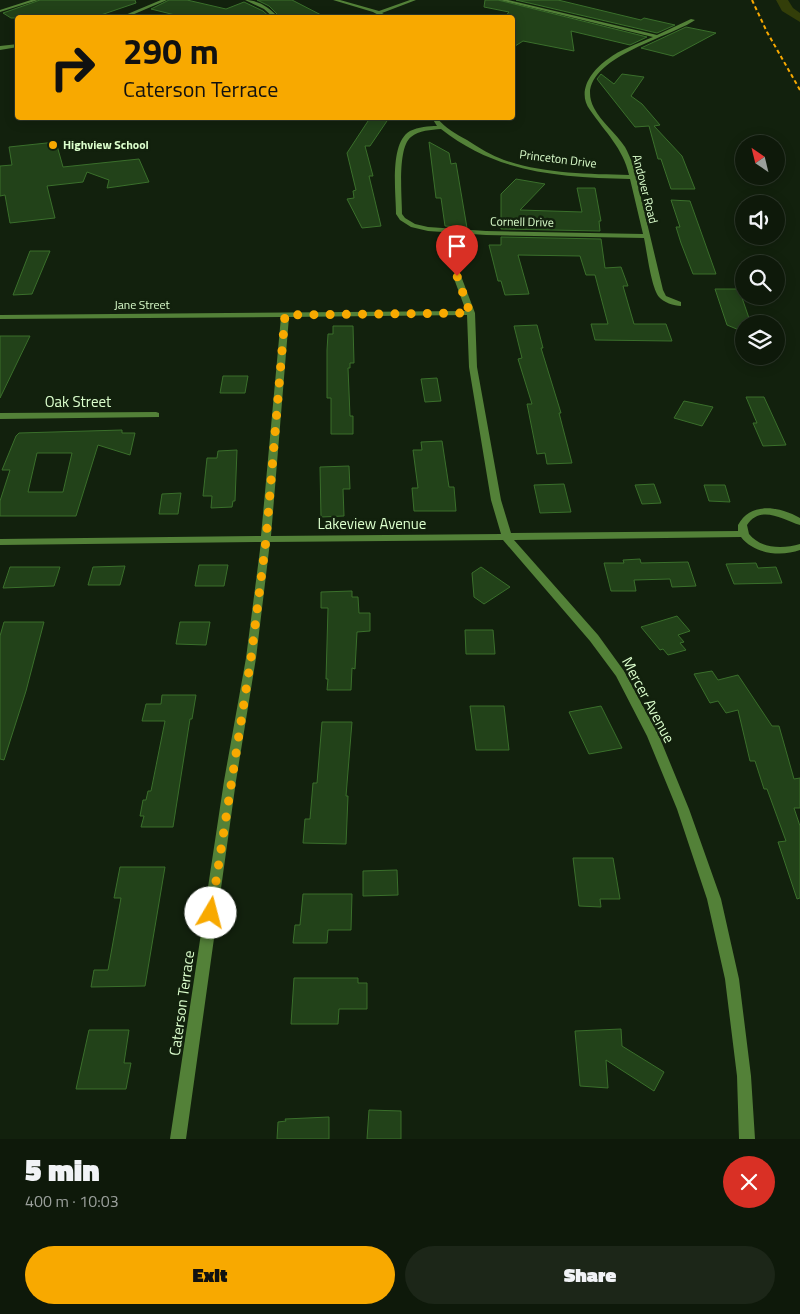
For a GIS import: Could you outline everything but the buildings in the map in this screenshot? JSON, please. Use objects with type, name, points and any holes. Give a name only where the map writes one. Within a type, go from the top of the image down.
[{"type":"street","points":[[0,11],[36,0]]},
{"type":"street","points":[[128,15],[165,0]]},
{"type":"street","points":[[247,0],[266,8],[274,15]]},
{"type":"street","points":[[334,0],[380,12],[384,15]]},
{"type":"street","points":[[380,12],[414,0]]},
{"type":"street","points":[[502,0],[658,37]]},
{"type":"street","name":"Andover Road","points":[[678,304],[664,297],[659,290],[630,164],[622,147],[590,108],[587,94],[593,76],[610,59],[693,20]]},
{"type":"street","points":[[0,48],[15,46]]},
{"type":"street","name":"Princeton Drive","points":[[436,120],[441,127],[492,157],[519,167],[568,174],[633,177]]},
{"type":"street","name":"Cornell Drive","points":[[441,127],[426,128],[414,133],[404,139],[399,150],[399,214],[402,219],[413,226],[428,229],[486,233],[646,236]]},
{"type":"street","name":"Mercer Avenue","points":[[457,276],[470,313],[474,367],[496,500],[507,538],[594,638],[620,674],[653,736],[683,809],[714,899],[732,979],[744,1076],[747,1139]]},
{"type":"street","points":[[285,315],[470,313]]},
{"type":"street","name":"Jane Street","points":[[0,317],[285,315]]},
{"type":"street","name":"Caterson Terrace","points":[[178,1139],[230,781],[251,658],[266,540],[285,315]]},
{"type":"street","name":"Oak Street","points":[[0,416],[156,415]]},
{"type":"street","points":[[800,522],[780,512],[760,512],[745,519],[742,526],[744,534],[751,542],[772,550],[783,551],[800,547]]},
{"type":"street","name":"Lakeview Avenue","points":[[0,542],[744,534]]},
{"type":"shaded area","points":[[776,0],[788,0],[793,8],[800,13],[800,22],[782,11]]},
{"type":"railway","points":[[752,0],[767,32],[800,90]]},
{"type":"place","name":"Highview School","points":[[53,145]]},
{"type":"route","points":[[211,913],[230,781],[251,658],[266,540],[285,315],[470,313],[457,276]]}]
